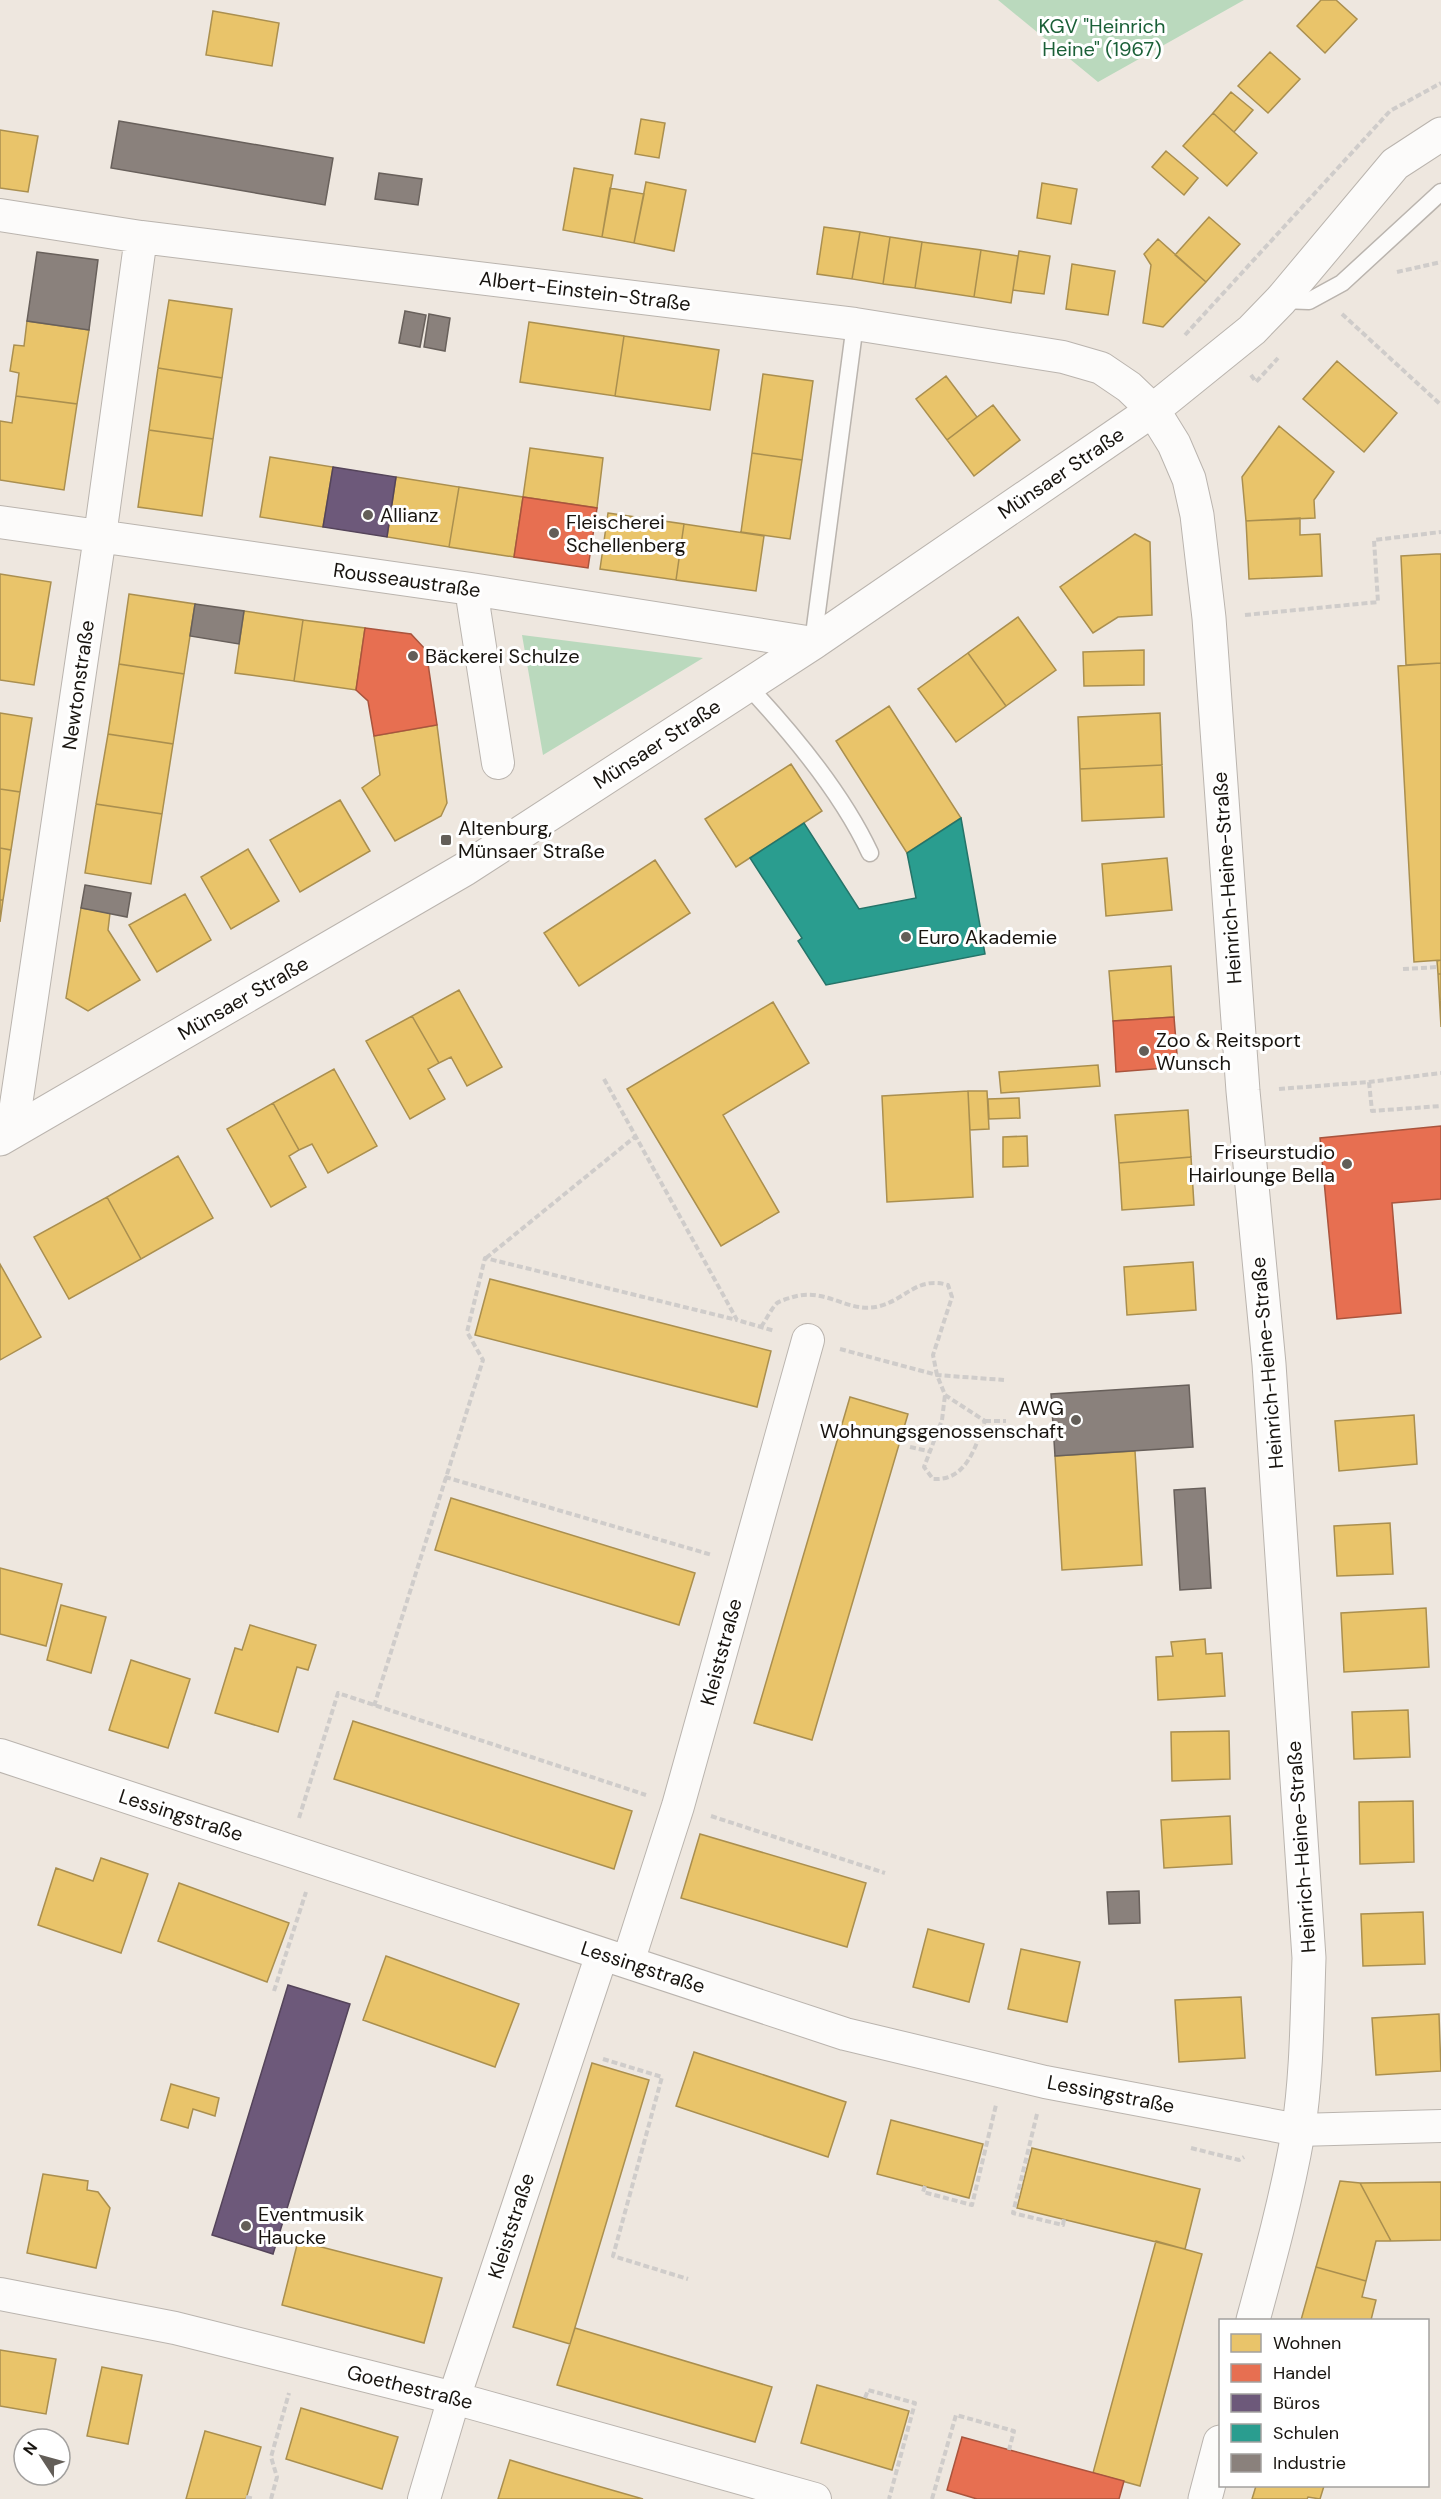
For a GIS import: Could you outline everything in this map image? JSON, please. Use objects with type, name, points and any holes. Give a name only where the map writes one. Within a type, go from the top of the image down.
[{"type":"street","name":"Münsaer Straße","points":[[6,1135],[465,868],[813,642],[1153,410],[1230,349],[1281,300],[1395,164],[1441,134]]},
{"type":"street","name":"Albert-Einstein-Straße","points":[[0,215],[141,237],[855,324],[1063,357],[1101,368],[1129,387],[1153,410]]},
{"type":"street","name":"Newtonstraße","points":[[6,1135],[100,537],[141,237]]},
{"type":"street","name":"Heinrich-Heine-Straße","points":[[1153,410],[1174,444],[1189,479],[1197,515],[1209,618],[1243,1091],[1269,1364],[1309,1958],[1306,2051],[1298,2130],[1284,2204],[1253,2319]]},
{"type":"street","name":"Rousseaustraße","points":[[0,522],[813,642]]},
{"type":"street","points":[[471,590],[498,763]]},
{"type":"street","name":"Kleiststraße","points":[[424,2499],[454,2398],[569,2048],[615,1958],[678,1806],[808,1340]]},
{"type":"street","name":"Lessingstraße","points":[[0,1755],[845,2034],[1045,2082],[1298,2130],[1441,2126]]},
{"type":"street","name":"Goethestraße","points":[[0,2294],[175,2328],[299,2359],[454,2398],[815,2499]]},
{"type":"street","points":[[1205,2499],[1219,2449]]},
{"type":"lane","points":[[1281,300],[1310,301],[1342,283],[1441,192]]},
{"type":"lane","points":[[813,642],[855,324]]},
{"type":"lane","points":[[747,685],[802,750],[858,828],[870,853]]},
{"type":"path","points":[[1181,339],[1390,111],[1441,83]]},
{"type":"path","points":[[1338,310],[1441,405]]},
{"type":"path","points":[[1209,618],[1378,602],[1374,540],[1441,532]]},
{"type":"path","points":[[1403,969],[1438,967]]},
{"type":"path","points":[[1243,1091],[1369,1082],[1441,1073]]},
{"type":"path","points":[[604,1079],[737,1320]]},
{"type":"path","points":[[1369,1082],[1372,1111],[1441,1106]]},
{"type":"path","points":[[374,1706],[483,1360],[467,1332],[485,1258],[636,1136]]},
{"type":"path","points":[[485,1258],[737,1320],[937,1375],[1004,1380]]},
{"type":"path","points":[[762,1327],[778,1302],[805,1293],[830,1296],[861,1308],[881,1306],[911,1289],[934,1281],[948,1285],[952,1297],[933,1355],[937,1375],[945,1395],[942,1420],[928,1451],[924,1467],[933,1479],[944,1480],[959,1473],[972,1455],[985,1421]]},
{"type":"path","points":[[945,1395],[985,1421],[1006,1421]]},
{"type":"path","points":[[910,1447],[928,1451]]},
{"type":"path","points":[[445,1477],[744,1564]]},
{"type":"path","points":[[274,1991],[338,1694],[885,1873]]},
{"type":"path","points":[[569,2048],[662,2077],[613,2256],[688,2279]]},
{"type":"path","points":[[925,2186],[923,2192],[972,2205],[1005,2072]]},
{"type":"path","points":[[1045,2082],[1013,2213],[1063,2225],[1064,2219]]},
{"type":"path","points":[[271,2499],[277,2477],[271,2457],[299,2359]]},
{"type":"path","points":[[866,2398],[867,2390],[915,2403],[889,2499]]},
{"type":"path","points":[[932,2499],[956,2415],[1014,2431],[1009,2450]]},
{"type":"path","points":[[246,2497],[254,2499]]},
{"type":"green space","name":"KGV \"Heinrich Heine\" (1967)","points":[[998,0],[1244,0],[1098,82]]},
{"type":"green space","points":[[522,635],[703,658],[543,755]]},
{"type":"building: Wohnen","points":[[1321,0],[1336,0],[1357,19],[1325,53],[1297,26]]},
{"type":"building: Wohnen","points":[[213,11],[279,23],[272,66],[206,55]]},
{"type":"building: Wohnen","points":[[1270,52],[1300,79],[1268,113],[1238,86]]},
{"type":"building: Wohnen","points":[[1231,92],[1253,110],[1234,132],[1213,113]]},
{"type":"building: Wohnen","points":[[1213,113],[1257,153],[1227,186],[1183,146]]},
{"type":"building: Wohnen","points":[[641,119],[665,123],[659,158],[635,154]]},
{"type":"building: Wohnen","points":[[0,130],[38,136],[28,192],[0,188]]},
{"type":"building: Wohnen","points":[[1166,151],[1198,178],[1184,195],[1152,167]]},
{"type":"building: Wohnen","points":[[574,168],[613,175],[602,237],[563,230]]},
{"type":"building: Wohnen","points":[[646,182],[686,190],[674,251],[634,243]]},
{"type":"building: Wohnen","points":[[1042,183],[1077,189],[1071,224],[1037,218]]},
{"type":"building: Wohnen","points":[[610,188],[644,194],[634,243],[602,237]]},
{"type":"building: Wohnen","points":[[1209,217],[1240,244],[1206,282],[1175,255]]},
{"type":"building: Wohnen","points":[[824,227],[860,232],[852,279],[817,274]]},
{"type":"building: Wohnen","points":[[860,232],[890,237],[883,284],[852,279]]},
{"type":"building: Wohnen","points":[[890,237],[922,242],[915,288],[883,284]]},
{"type":"building: Wohnen","points":[[1158,239],[1206,282],[1163,327],[1143,323],[1151,265],[1144,254]]},
{"type":"building: Wohnen","points":[[922,242],[981,250],[974,297],[915,288]]},
{"type":"building: Wohnen","points":[[981,250],[1018,256],[1011,303],[974,297]]},
{"type":"building: Wohnen","points":[[1019,251],[1050,256],[1044,294],[1013,290]]},
{"type":"building: Wohnen","points":[[1072,264],[1115,271],[1108,315],[1066,309]]},
{"type":"building: Wohnen","points":[[169,300],[232,309],[222,378],[158,368]]},
{"type":"building: Wohnen","points":[[27,321],[89,330],[77,404],[16,396],[19,373],[10,371],[14,345],[24,346]]},
{"type":"building: Wohnen","points":[[529,322],[624,336],[615,396],[520,382]]},
{"type":"building: Wohnen","points":[[624,336],[719,350],[710,410],[615,396]]},
{"type":"building: Wohnen","points":[[1337,361],[1397,413],[1364,452],[1303,399]]},
{"type":"building: Wohnen","points":[[158,368],[222,378],[213,439],[149,430]]},
{"type":"building: Wohnen","points":[[763,374],[813,381],[802,460],[752,453]]},
{"type":"building: Wohnen","points":[[946,376],[977,417],[947,440],[916,399]]},
{"type":"building: Wohnen","points":[[16,396],[77,404],[64,490],[0,480],[0,421],[12,423]]},
{"type":"building: Wohnen","points":[[993,405],[1020,440],[974,476],[947,440]]},
{"type":"building: Wohnen","points":[[1279,426],[1334,472],[1314,500],[1315,518],[1246,521],[1242,477]]},
{"type":"building: Wohnen","points":[[149,430],[213,439],[202,516],[138,507]]},
{"type":"building: Wohnen","points":[[530,448],[603,458],[597,508],[523,497]]},
{"type":"building: Wohnen","points":[[752,453],[802,460],[790,539],[741,532]]},
{"type":"building: Wohnen","points":[[270,457],[333,467],[323,527],[260,517]]},
{"type":"building: Wohnen","points":[[396,477],[459,487],[449,547],[387,537]]},
{"type":"building: Wohnen","points":[[459,487],[523,497],[514,557],[449,547]]},
{"type":"building: Wohnen","points":[[608,513],[684,524],[676,580],[600,569]]},
{"type":"building: Wohnen","points":[[1300,518],[1300,535],[1320,534],[1322,576],[1249,579],[1246,521]]},
{"type":"building: Wohnen","points":[[684,524],[764,536],[756,591],[676,580]]},
{"type":"building: Wohnen","points":[[1135,534],[1150,542],[1152,615],[1118,617],[1093,633],[1060,587]]},
{"type":"building: Wohnen","points":[[1441,554],[1441,663],[1406,665],[1401,556]]},
{"type":"building: Wohnen","points":[[0,574],[51,582],[34,685],[0,680]]},
{"type":"building: Wohnen","points":[[129,594],[195,604],[184,674],[119,664]]},
{"type":"building: Wohnen","points":[[244,611],[303,620],[294,681],[235,673]]},
{"type":"building: Wohnen","points":[[1018,617],[1056,670],[1006,706],[968,653]]},
{"type":"building: Wohnen","points":[[303,620],[365,628],[356,690],[294,681]]},
{"type":"building: Wohnen","points":[[1144,650],[1144,685],[1084,686],[1083,652]]},
{"type":"building: Wohnen","points":[[968,653],[1006,706],[956,742],[918,689]]},
{"type":"building: Wohnen","points":[[1441,663],[1441,960],[1414,962],[1398,666]]},
{"type":"building: Wohnen","points":[[119,664],[184,674],[173,744],[108,734]]},
{"type":"building: Wohnen","points":[[889,706],[961,818],[907,853],[836,741]]},
{"type":"building: Wohnen","points":[[0,713],[32,718],[20,792],[0,789]]},
{"type":"building: Wohnen","points":[[1160,713],[1162,765],[1080,769],[1078,717]]},
{"type":"building: Wohnen","points":[[437,725],[447,803],[441,816],[395,841],[362,788],[380,775],[374,736]]},
{"type":"building: Wohnen","points":[[108,734],[173,744],[162,814],[96,804]]},
{"type":"building: Wohnen","points":[[791,764],[822,811],[736,867],[705,819]]},
{"type":"building: Wohnen","points":[[1162,765],[1164,817],[1082,821],[1080,769]]},
{"type":"building: Wohnen","points":[[0,789],[20,792],[11,850],[0,848]]},
{"type":"building: Wohnen","points":[[340,800],[370,851],[300,892],[270,840]]},
{"type":"building: Wohnen","points":[[96,804],[162,814],[151,884],[85,873]]},
{"type":"building: Wohnen","points":[[0,848],[11,850],[3,900],[0,900]]},
{"type":"building: Wohnen","points":[[248,849],[279,901],[231,929],[201,877]]},
{"type":"building: Wohnen","points":[[1167,858],[1172,910],[1106,916],[1102,864]]},
{"type":"building: Wohnen","points":[[655,860],[690,913],[579,986],[544,933]]},
{"type":"building: Wohnen","points":[[185,894],[211,940],[157,972],[129,925]]},
{"type":"building: Wohnen","points":[[0,900],[3,900],[0,922]]},
{"type":"building: Wohnen","points":[[81,908],[110,913],[108,930],[140,980],[88,1011],[66,998]]},
{"type":"building: Wohnen","points":[[1441,960],[1441,974],[1438,974],[1437,961]]},
{"type":"building: Wohnen","points":[[1171,966],[1174,1017],[1113,1021],[1109,971]]},
{"type":"building: Wohnen","points":[[1438,974],[1441,974],[1441,1027]]},
{"type":"building: Wohnen","points":[[459,990],[502,1067],[467,1086],[451,1057],[439,1063],[412,1016]]},
{"type":"building: Wohnen","points":[[773,1002],[809,1063],[723,1115],[779,1212],[721,1246],[627,1089]]},
{"type":"building: Wohnen","points":[[412,1016],[439,1063],[428,1069],[445,1099],[410,1119],[366,1041]]},
{"type":"building: Wohnen","points":[[1098,1065],[1100,1086],[1001,1093],[999,1072]]},
{"type":"building: Wohnen","points":[[334,1069],[377,1146],[328,1173],[312,1144],[299,1150],[273,1103]]},
{"type":"building: Wohnen","points":[[968,1091],[973,1197],[887,1202],[882,1096]]},
{"type":"building: Wohnen","points":[[968,1091],[987,1091],[989,1129],[970,1130]]},
{"type":"building: Wohnen","points":[[1019,1098],[1020,1118],[989,1119],[988,1099]]},
{"type":"building: Wohnen","points":[[273,1103],[299,1150],[289,1156],[306,1187],[271,1207],[227,1129]]},
{"type":"building: Wohnen","points":[[1188,1110],[1191,1157],[1119,1163],[1115,1115]]},
{"type":"building: Wohnen","points":[[1027,1136],[1028,1166],[1003,1167],[1003,1137]]},
{"type":"building: Wohnen","points":[[178,1156],[213,1218],[141,1259],[107,1197]]},
{"type":"building: Wohnen","points":[[1191,1157],[1194,1205],[1122,1210],[1119,1163]]},
{"type":"building: Wohnen","points":[[107,1197],[141,1259],[69,1299],[34,1237]]},
{"type":"building: Wohnen","points":[[1193,1262],[1196,1310],[1127,1315],[1124,1267]]},
{"type":"building: Wohnen","points":[[0,1264],[41,1337],[0,1360]]},
{"type":"building: Wohnen","points":[[490,1279],[771,1351],[757,1407],[475,1335]]},
{"type":"building: Wohnen","points":[[850,1397],[908,1414],[812,1740],[754,1723]]},
{"type":"building: Wohnen","points":[[1414,1415],[1417,1464],[1339,1471],[1335,1421]]},
{"type":"building: Wohnen","points":[[1135,1451],[1142,1565],[1062,1570],[1055,1456]]},
{"type":"building: Wohnen","points":[[451,1498],[695,1573],[679,1625],[435,1550]]},
{"type":"building: Wohnen","points":[[1390,1523],[1393,1574],[1337,1576],[1334,1526]]},
{"type":"building: Wohnen","points":[[0,1568],[62,1584],[46,1646],[0,1634]]},
{"type":"building: Wohnen","points":[[61,1605],[106,1617],[91,1673],[47,1660]]},
{"type":"building: Wohnen","points":[[1426,1608],[1429,1667],[1344,1672],[1341,1613]]},
{"type":"building: Wohnen","points":[[250,1625],[316,1645],[308,1670],[297,1667],[278,1732],[215,1713],[235,1648],[242,1650]]},
{"type":"building: Wohnen","points":[[1205,1639],[1206,1654],[1222,1653],[1225,1696],[1158,1700],[1156,1657],[1173,1656],[1171,1642]]},
{"type":"building: Wohnen","points":[[131,1660],[190,1679],[168,1748],[109,1730]]},
{"type":"building: Wohnen","points":[[1408,1710],[1410,1757],[1354,1759],[1352,1712]]},
{"type":"building: Wohnen","points":[[353,1721],[632,1811],[614,1869],[334,1779]]},
{"type":"building: Wohnen","points":[[1229,1731],[1230,1779],[1172,1781],[1171,1732]]},
{"type":"building: Wohnen","points":[[1413,1801],[1414,1862],[1360,1864],[1359,1802]]},
{"type":"building: Wohnen","points":[[1230,1816],[1232,1864],[1164,1868],[1161,1820]]},
{"type":"building: Wohnen","points":[[700,1834],[866,1883],[847,1947],[681,1898]]},
{"type":"building: Wohnen","points":[[101,1858],[148,1874],[121,1953],[38,1925],[56,1868],[93,1881]]},
{"type":"building: Wohnen","points":[[179,1883],[289,1923],[267,1982],[158,1941]]},
{"type":"building: Wohnen","points":[[1423,1912],[1425,1964],[1363,1966],[1361,1914]]},
{"type":"building: Wohnen","points":[[928,1929],[984,1944],[969,2002],[913,1987]]},
{"type":"building: Wohnen","points":[[1021,1949],[1080,1962],[1067,2022],[1008,2009]]},
{"type":"building: Wohnen","points":[[386,1956],[519,2004],[495,2067],[363,2020]]},
{"type":"building: Wohnen","points":[[1241,1997],[1245,2058],[1179,2062],[1175,2000]]},
{"type":"building: Wohnen","points":[[1439,2014],[1441,2071],[1376,2075],[1372,2018]]},
{"type":"building: Wohnen","points":[[694,2052],[846,2102],[828,2157],[676,2106]]},
{"type":"building: Wohnen","points":[[592,2063],[649,2080],[570,2344],[513,2327]]},
{"type":"building: Wohnen","points":[[171,2084],[219,2098],[215,2116],[193,2109],[188,2128],[161,2120]]},
{"type":"building: Wohnen","points":[[891,2120],[983,2144],[969,2198],[877,2174]]},
{"type":"building: Wohnen","points":[[1032,2148],[1200,2189],[1185,2249],[1017,2208]]},
{"type":"building: Wohnen","points":[[43,2174],[88,2181],[87,2190],[98,2192],[110,2208],[96,2268],[27,2253]]},
{"type":"building: Wohnen","points":[[1340,2181],[1360,2183],[1391,2241],[1376,2241],[1366,2281],[1316,2267]]},
{"type":"building: Wohnen","points":[[1441,2182],[1441,2240],[1391,2241],[1360,2183]]},
{"type":"building: Wohnen","points":[[298,2241],[442,2278],[424,2343],[282,2305]]},
{"type":"building: Wohnen","points":[[1156,2241],[1202,2254],[1140,2486],[1093,2473]]},
{"type":"building: Wohnen","points":[[1316,2267],[1366,2281],[1362,2297],[1376,2300],[1371,2319],[1301,2319]]},
{"type":"building: Wohnen","points":[[575,2328],[772,2387],[755,2442],[557,2385]]},
{"type":"building: Wohnen","points":[[0,2350],[56,2359],[46,2414],[0,2406]]},
{"type":"building: Wohnen","points":[[102,2367],[142,2375],[128,2444],[87,2436]]},
{"type":"building: Wohnen","points":[[817,2385],[909,2411],[892,2470],[801,2443]]},
{"type":"building: Wohnen","points":[[301,2408],[398,2437],[382,2489],[286,2459]]},
{"type":"building: Wohnen","points":[[205,2431],[261,2447],[246,2499],[186,2499]]},
{"type":"building: Wohnen","points":[[510,2460],[556,2474],[643,2499],[498,2499]]},
{"type":"building: Wohnen","points":[[1256,2487],[1324,2487],[1320,2499],[1308,2497],[1307,2499],[1252,2499]]},
{"type":"building: Handel","points":[[523,497],[597,508],[588,568],[514,557]]},
{"type":"building: Handel","points":[[365,628],[411,634],[426,650],[437,725],[374,736],[368,701],[356,690]]},
{"type":"building: Handel","points":[[1174,1017],[1178,1067],[1116,1072],[1113,1021]]},
{"type":"building: Handel","points":[[1441,1126],[1441,1199],[1392,1203],[1401,1313],[1337,1319],[1320,1138]]},
{"type":"building: Handel","points":[[962,2437],[1124,2481],[1119,2499],[977,2499],[947,2490]]},
{"type":"building: Büros","points":[[333,467],[396,477],[387,537],[323,527]]},
{"type":"building: Büros","points":[[288,1985],[350,2004],[273,2254],[212,2235]]},
{"type":"building: Schulen","points":[[961,818],[985,954],[826,985],[798,941],[802,938],[750,858],[804,823],[859,909],[916,898],[907,853]]},
{"type":"building: Industrie","points":[[119,121],[333,158],[325,205],[111,168]]},
{"type":"building: Industrie","points":[[379,173],[422,179],[418,205],[375,199]]},
{"type":"building: Industrie","points":[[37,252],[98,260],[89,330],[27,321]]},
{"type":"building: Industrie","points":[[405,311],[426,315],[420,347],[399,343]]},
{"type":"building: Industrie","points":[[429,314],[450,318],[445,351],[424,347]]},
{"type":"building: Industrie","points":[[195,604],[244,611],[239,644],[190,636]]},
{"type":"building: Industrie","points":[[85,885],[131,893],[127,917],[81,908]]},
{"type":"building: Industrie","points":[[1189,1385],[1193,1447],[1055,1456],[1051,1394]]},
{"type":"building: Industrie","points":[[1205,1488],[1211,1588],[1180,1590],[1174,1490]]},
{"type":"building: Industrie","points":[[1139,1891],[1140,1923],[1109,1924],[1107,1892]]},
{"type":"place","name":"Allianz","points":[[368,515]]},
{"type":"place","name":"Fleischerei Schellenberg","points":[[554,533]]},
{"type":"place","name":"Bäckerei Schulze","points":[[413,656]]},
{"type":"place","name":"Altenburg, Münsaer Straße","points":[[446,840]]},
{"type":"place","name":"Euro Akademie","points":[[906,937]]},
{"type":"place","name":"Zoo & Reitsport Wunsch","points":[[1144,1051]]},
{"type":"place","name":"Friseurstudio Hairlounge Bella","points":[[1347,1164]]},
{"type":"place","name":"AWG Wohnungsgenossenschaft","points":[[1076,1420]]},
{"type":"place","name":"Eventmusik Haucke","points":[[246,2226]]}]
